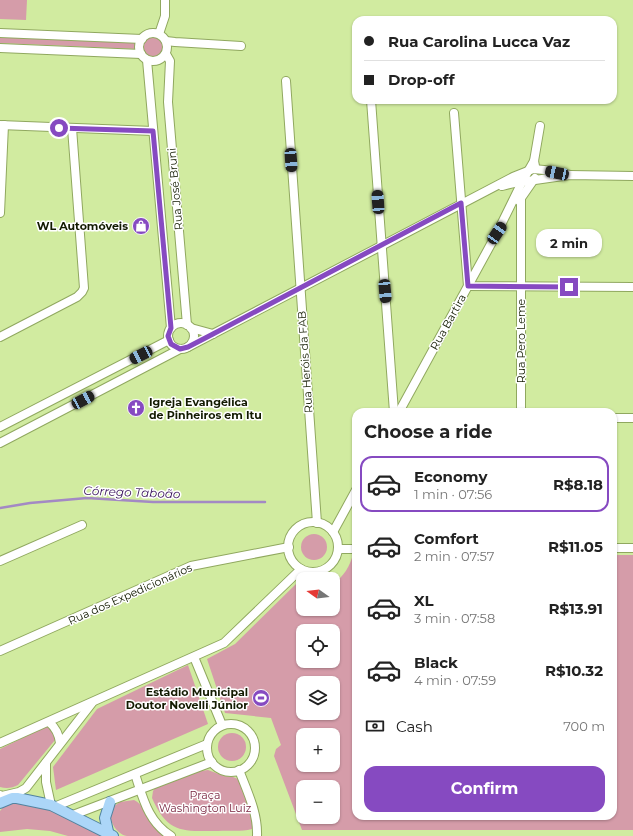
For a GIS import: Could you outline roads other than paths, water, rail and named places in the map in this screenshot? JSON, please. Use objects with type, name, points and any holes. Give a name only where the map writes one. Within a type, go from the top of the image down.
[{"type":"main road","points":[[0,803],[12,798],[17,798],[53,806],[110,835]]},
{"type":"main road","points":[[110,802],[105,818],[110,835]]},
{"type":"street","points":[[159,34],[165,16],[165,0]]},
{"type":"street","points":[[0,33],[142,39],[150,34],[159,34],[166,41],[167,45],[166,54],[158,61],[152,62],[144,57],[0,48]]},
{"type":"street","points":[[142,39],[139,46],[144,57]]},
{"type":"street","points":[[166,41],[242,46]]},
{"type":"street","name":"Rua José Bruni","points":[[166,54],[170,61],[168,102],[189,326]]},
{"type":"street","name":"Rua José Bruni","points":[[144,57],[153,131],[171,328]]},
{"type":"street","name":"Rua Heróis da FAB","points":[[286,81],[316,523]]},
{"type":"street","points":[[371,104],[394,408]]},
{"type":"street","points":[[454,113],[468,286],[633,287]]},
{"type":"street","points":[[0,213],[2,125],[153,131]]},
{"type":"street","points":[[533,181],[536,173],[533,167],[540,126]]},
{"type":"street","points":[[0,337],[77,297],[84,288],[72,128]]},
{"type":"street","points":[[0,444],[486,190],[533,167],[570,176]]},
{"type":"street","name":"Rua Bartira","points":[[401,408],[497,233],[522,182],[533,167]]},
{"type":"street","points":[[486,190],[522,182],[570,176],[633,176]]},
{"type":"street","name":"Rua Bartira","points":[[497,233],[533,181]]},
{"type":"street","name":"Rua Pero Leme","points":[[521,198],[521,408]]},
{"type":"street","points":[[189,326],[194,336],[191,344],[184,348],[171,344],[168,336],[171,328],[179,324],[189,326],[213,334]]},
{"type":"street","points":[[0,427],[169,340]]},
{"type":"street","points":[[617,418],[633,418]]},
{"type":"street","points":[[333,532],[352,497]]},
{"type":"street","points":[[316,523],[326,526],[333,532],[338,543],[338,549],[333,563],[328,567],[321,571],[307,571],[301,569],[292,560],[289,547],[291,536],[305,524],[316,523]]},
{"type":"street","points":[[0,561],[82,525]]},
{"type":"street","name":"Rua dos Expedicionários","points":[[0,652],[191,566],[289,547]]},
{"type":"street","points":[[617,548],[633,548]]},
{"type":"street","points":[[338,549],[352,549]]},
{"type":"street","points":[[0,744],[224,643],[301,569]]},
{"type":"street","points":[[194,657],[222,725]]},
{"type":"street","points":[[0,795],[2,796],[20,792],[26,788],[92,702]]},
{"type":"street","points":[[49,722],[59,735],[60,744]]},
{"type":"street","points":[[237,724],[244,727],[253,739],[255,746],[254,754],[246,767],[231,772],[224,771],[212,762],[208,754],[207,744],[210,736],[222,725],[237,724]]},
{"type":"street","points":[[46,761],[46,782],[53,806],[207,744]]},
{"type":"street","points":[[73,815],[212,762]]},
{"type":"street","points":[[239,770],[255,813],[257,821],[257,836]]},
{"type":"street","points":[[135,774],[140,790],[154,821],[171,836]]},
{"type":"waterway","name":"Córrego Taboão","points":[[0,508],[30,503],[87,498],[153,502],[265,502]]},
{"type":"place","name":"WL Automóveis","points":[[141,226]]},
{"type":"place","name":"Igreja Evangélica de Pinheiros em Itu","points":[[136,408]]},
{"type":"place","name":"Estádio Municipal Doutor Novelli Júnior","points":[[261,698]]},
{"type":"park label","name":"Praça Washington Luiz","points":[[205,801]]}]
